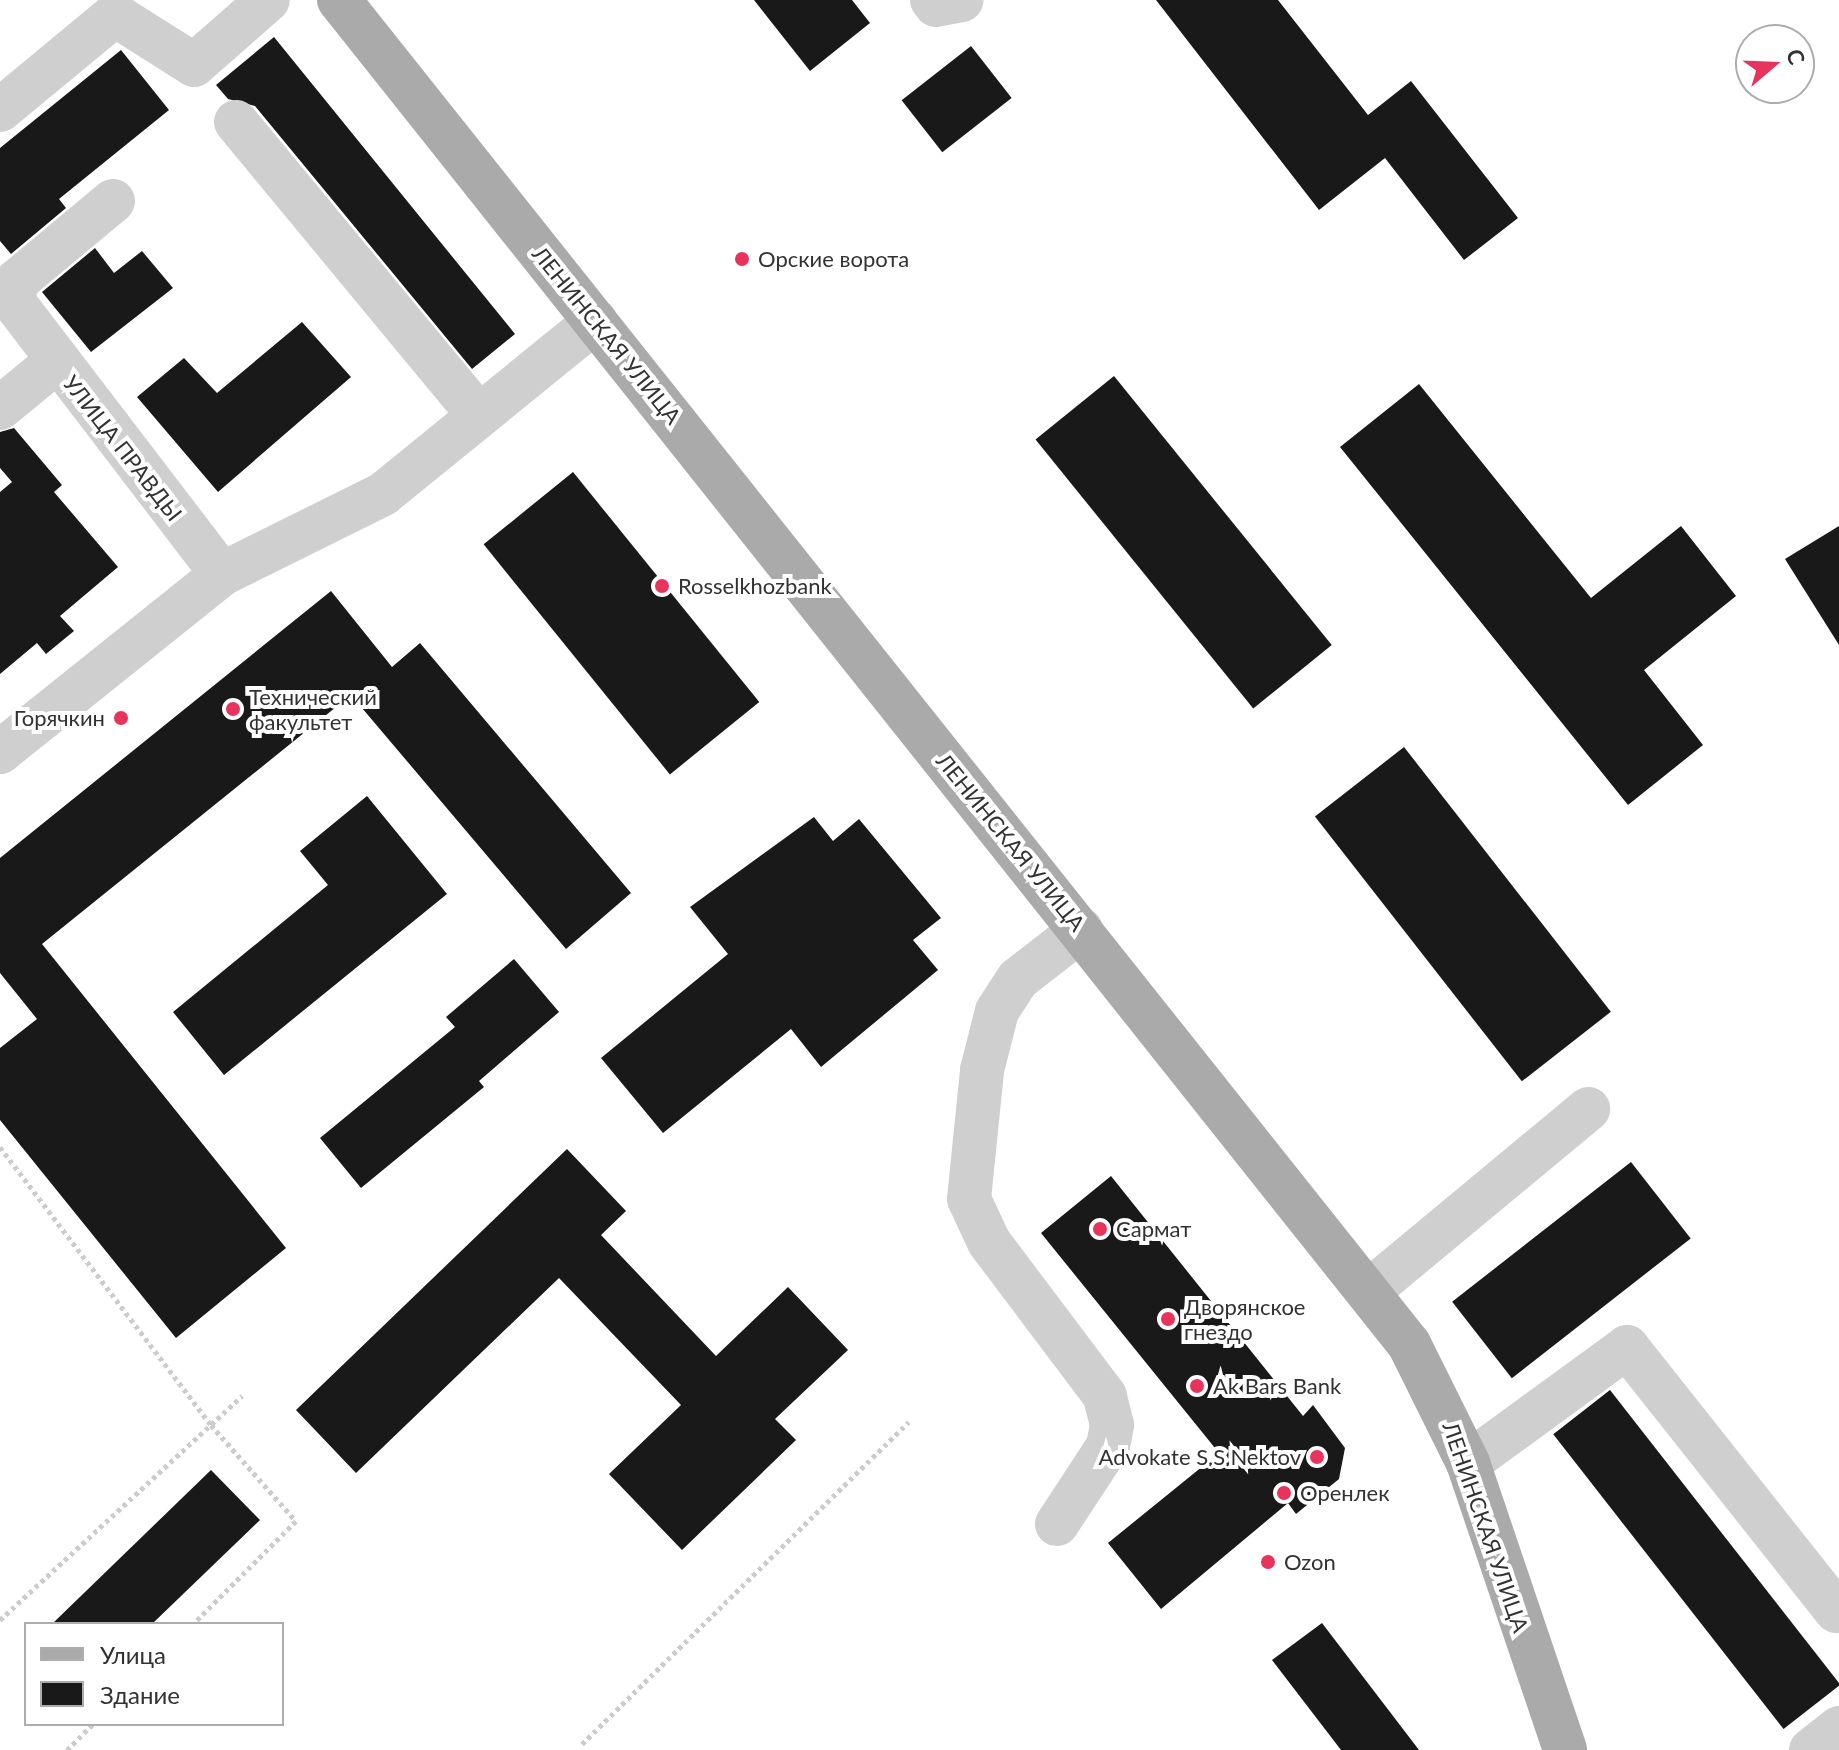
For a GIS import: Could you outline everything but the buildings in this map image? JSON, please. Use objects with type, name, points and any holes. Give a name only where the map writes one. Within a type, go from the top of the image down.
[{"type":"main road","name":"ЛЕНИНСКАЯ УЛИЦА","points":[[339,0],[1369,1291],[1426,1373],[1468,1463],[1565,1750]]},
{"type":"street","points":[[0,110],[115,15],[194,65],[268,0]]},
{"type":"street","points":[[236,122],[479,416]]},
{"type":"street","name":"УЛИЦА ПРАВДЫ","points":[[113,201],[17,281],[13,301],[24,322],[222,574]]},
{"type":"street","points":[[0,752],[222,574],[383,494],[596,321]]},
{"type":"street","points":[[0,408],[56,362]]},
{"type":"street","points":[[1057,1524],[1108,1446],[1112,1425],[1105,1396],[989,1242],[969,1199],[982,1070],[997,1011],[1018,979],[1081,930]]},
{"type":"street","points":[[1369,1291],[1588,1109]]},
{"type":"street","points":[[1468,1463],[1627,1347],[1836,1611]]},
{"type":"street","points":[[1811,1750],[1839,1728]]},
{"type":"path","points":[[0,1147],[211,1425],[296,1521],[195,1622]]},
{"type":"path","points":[[0,1620],[242,1396]]},
{"type":"path","points":[[582,1744],[909,1422]]},
{"type":"path","points":[[67,1750],[91,1726]]},
{"type":"place","name":"Орские ворота","points":[[742,259]]},
{"type":"place","name":"Rosselkhozbank","points":[[662,586]]},
{"type":"place","name":"Технический факультет","points":[[233,709]]},
{"type":"place","name":"Горячкин","points":[[121,718]]},
{"type":"place","name":"Сармат","points":[[1100,1229]]},
{"type":"place","name":"Дворянское гнездо","points":[[1168,1319]]},
{"type":"place","name":"Ak Bars Bank","points":[[1197,1386]]},
{"type":"place","name":"Advokate S.S.Nektov","points":[[1317,1457]]},
{"type":"place","name":"Оренлек","points":[[1284,1493]]},
{"type":"place","name":"Ozon","points":[[1268,1562]]}]
